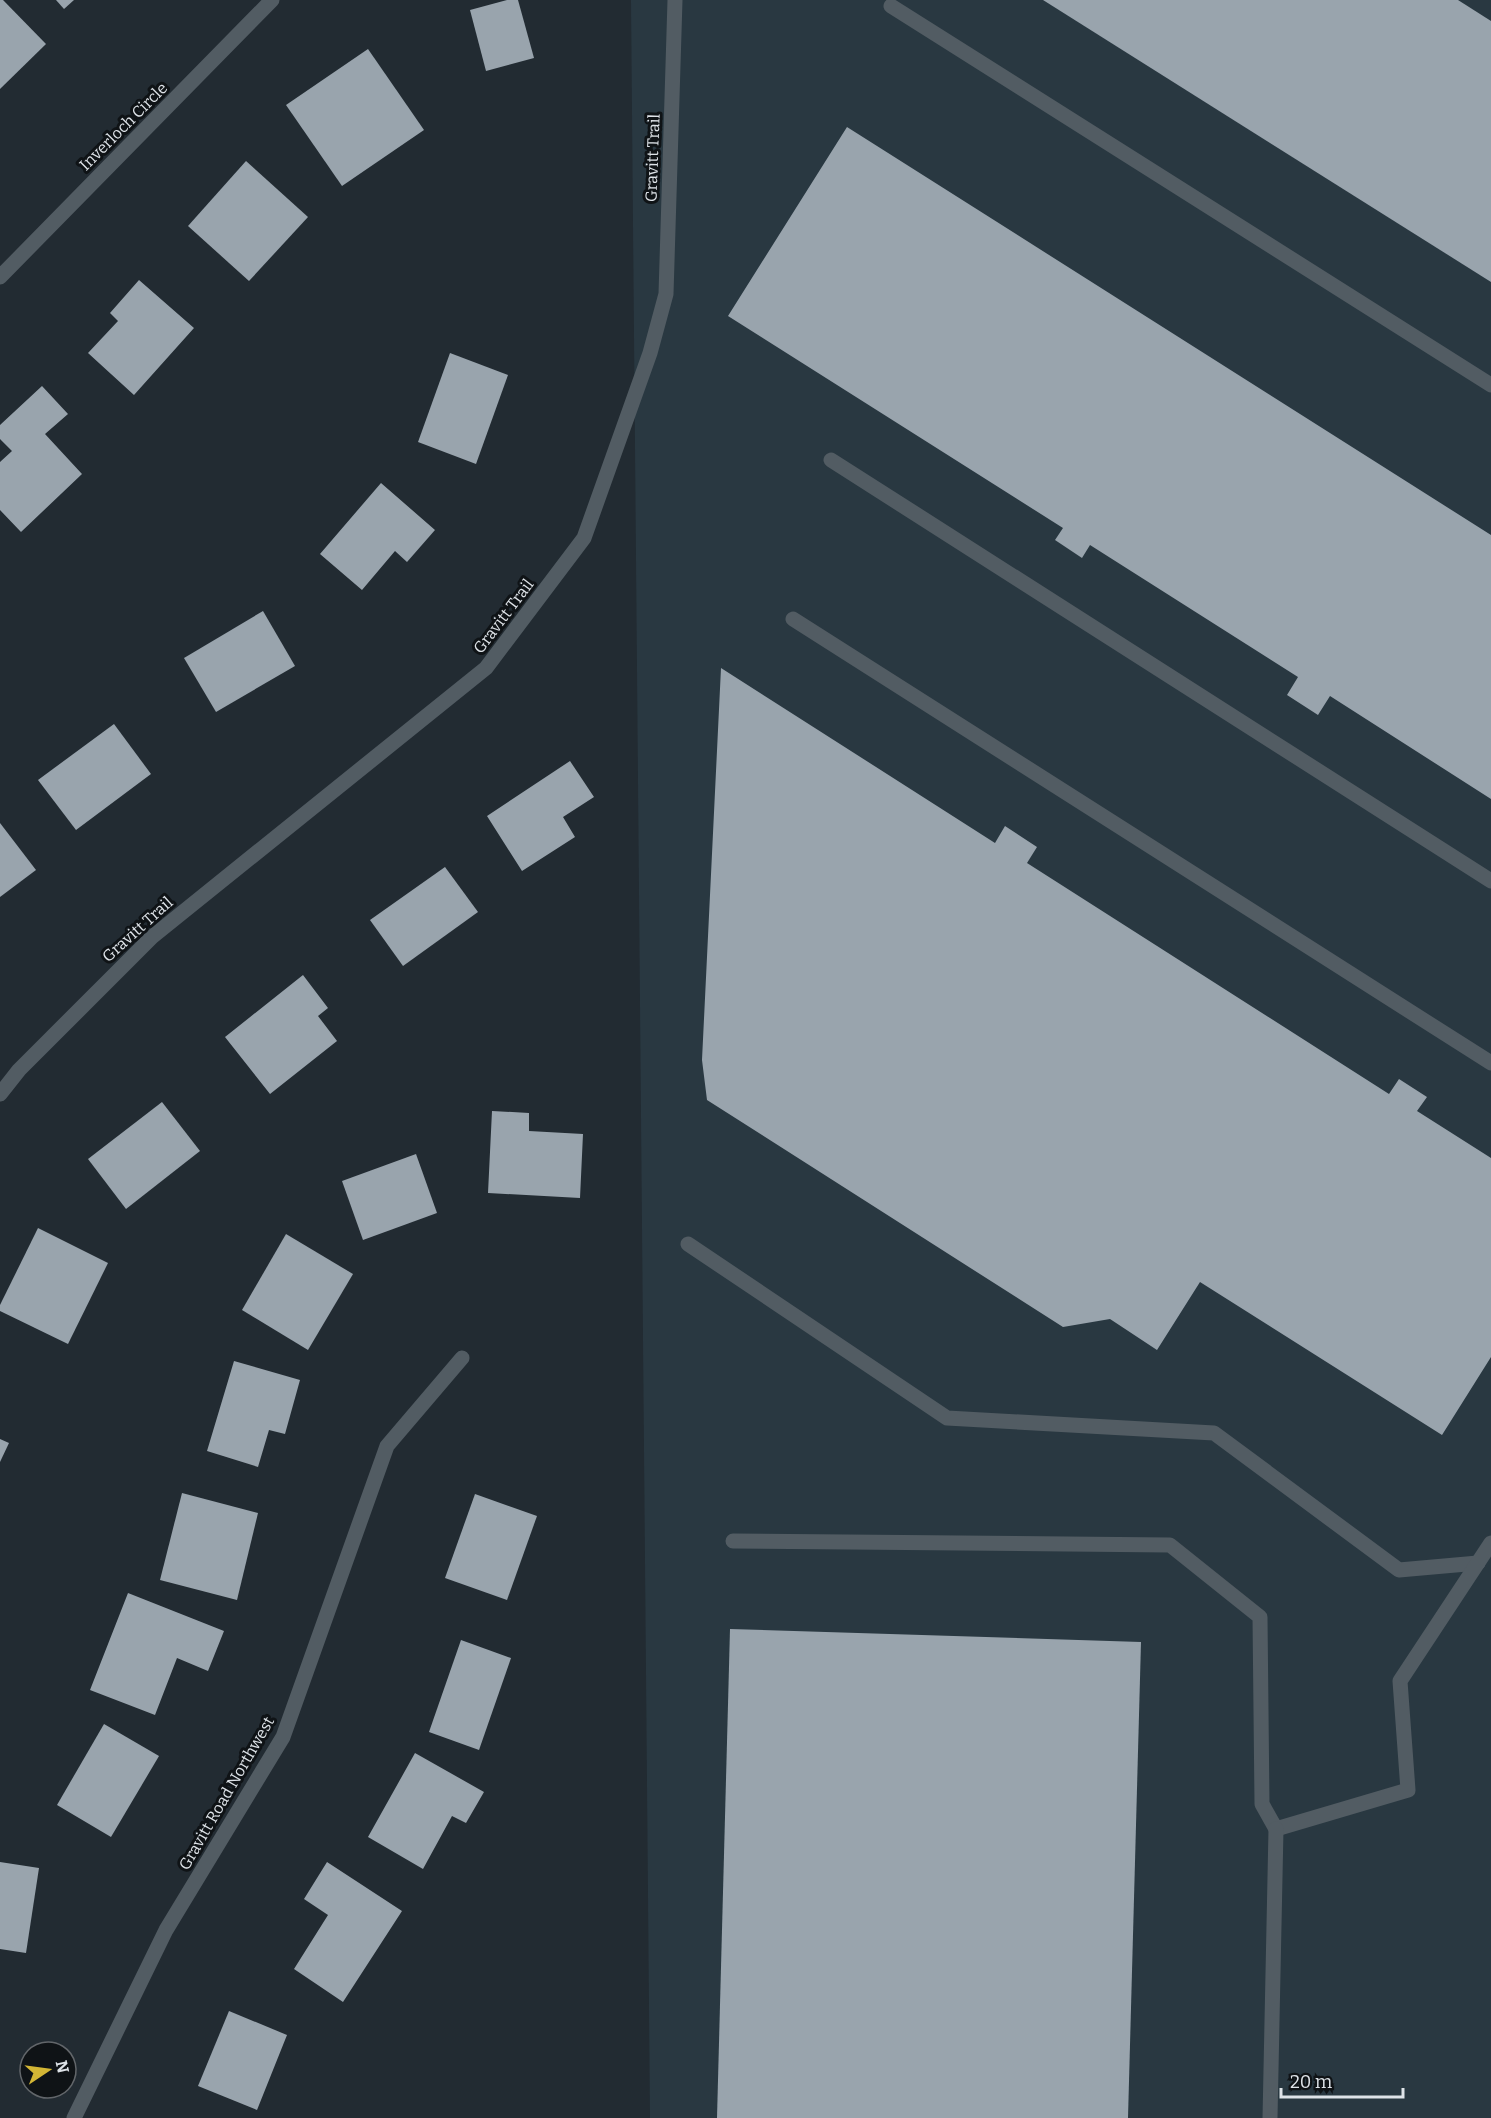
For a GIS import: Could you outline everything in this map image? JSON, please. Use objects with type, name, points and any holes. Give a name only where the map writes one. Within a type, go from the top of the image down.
[{"type":"street","name":"Inverloch Circle","points":[[0,277],[272,0]]},
{"type":"street","name":"Gravitt Trail","points":[[0,1094],[19,1070],[152,937],[486,668],[584,538],[650,353],[666,294],[675,0]]},
{"type":"street","points":[[891,6],[1491,385]]},
{"type":"street","points":[[831,460],[1491,881]]},
{"type":"street","points":[[793,620],[1491,1063]]},
{"type":"street","points":[[688,1244],[947,1418],[1214,1433],[1399,1570],[1478,1563]]},
{"type":"street","name":"Gravitt Road Northwest","points":[[75,2118],[166,1930],[283,1737],[387,1446],[462,1358]]},
{"type":"street","points":[[733,1541],[1170,1545],[1260,1617],[1262,1804],[1276,1829],[1270,2118]]},
{"type":"street","points":[[1276,1829],[1408,1790],[1400,1681],[1491,1543]]},
{"type":"shaded area","points":[[631,0],[1491,0],[1491,2118],[650,2118]]},
{"type":"building","points":[[0,0],[3,0],[46,44],[0,89]]},
{"type":"building","points":[[56,0],[74,0],[64,9]]},
{"type":"building","points":[[507,0],[518,0],[534,58],[486,71],[470,10]]},
{"type":"building","points":[[1043,0],[1458,0],[1491,21],[1491,282]]},
{"type":"building","points":[[368,49],[424,130],[342,186],[286,105]]},
{"type":"building","points":[[847,127],[1491,535],[1491,799],[1330,696],[1318,715],[1287,695],[1298,677],[1090,545],[1082,558],[1055,540],[1063,528],[728,316]]},
{"type":"building","points":[[246,161],[308,217],[249,281],[188,226]]},
{"type":"building","points":[[139,280],[194,328],[134,395],[88,353],[118,321],[110,313]]},
{"type":"building","points":[[450,353],[508,375],[476,464],[418,442]]},
{"type":"building","points":[[42,386],[68,414],[45,434],[82,474],[21,532],[0,510],[0,462],[12,451],[0,439],[0,425]]},
{"type":"building","points":[[381,483],[435,530],[407,562],[395,551],[362,590],[320,554]]},
{"type":"building","points":[[263,611],[295,666],[216,712],[184,658]]},
{"type":"building","points":[[721,668],[995,843],[1005,826],[1037,847],[1027,863],[1389,1094],[1399,1079],[1427,1097],[1417,1111],[1491,1158],[1491,1357],[1442,1435],[1200,1282],[1157,1350],[1110,1319],[1063,1327],[707,1100],[702,1060]]},
{"type":"building","points":[[114,724],[151,774],[76,830],[38,780]]},
{"type":"building","points":[[570,761],[594,797],[563,817],[575,837],[522,871],[487,816]]},
{"type":"building","points":[[0,823],[36,870],[0,897]]},
{"type":"building","points":[[445,867],[478,912],[403,966],[370,920]]},
{"type":"building","points":[[303,975],[328,1008],[318,1016],[337,1041],[270,1094],[225,1037]]},
{"type":"building","points":[[162,1102],[200,1151],[126,1209],[88,1159]]},
{"type":"building","points":[[492,1111],[529,1113],[529,1131],[583,1134],[580,1198],[488,1193]]},
{"type":"building","points":[[416,1154],[437,1213],[363,1240],[342,1181]]},
{"type":"building","points":[[38,1228],[108,1263],[68,1344],[0,1311],[0,1305]]},
{"type":"building","points":[[286,1234],[353,1274],[308,1350],[242,1310]]},
{"type":"building","points":[[234,1361],[300,1380],[285,1434],[269,1430],[258,1467],[207,1451]]},
{"type":"building","points":[[0,1439],[9,1443],[0,1462]]},
{"type":"building","points":[[182,1493],[258,1513],[237,1600],[160,1580]]},
{"type":"building","points":[[475,1494],[537,1516],[507,1600],[445,1578]]},
{"type":"building","points":[[128,1593],[224,1631],[208,1671],[177,1658],[155,1715],[90,1690]]},
{"type":"building","points":[[730,1629],[1141,1642],[1128,2118],[717,2118]]},
{"type":"building","points":[[461,1640],[511,1658],[479,1750],[429,1732]]},
{"type":"building","points":[[104,1724],[159,1756],[111,1837],[57,1805]]},
{"type":"building","points":[[415,1753],[484,1792],[466,1823],[452,1816],[423,1869],[368,1837]]},
{"type":"building","points":[[0,1862],[39,1868],[26,1953],[0,1949]]},
{"type":"building","points":[[327,1862],[402,1911],[343,2002],[294,1969],[328,1915],[304,1899]]},
{"type":"building","points":[[229,2011],[287,2035],[257,2110],[198,2086]]}]
